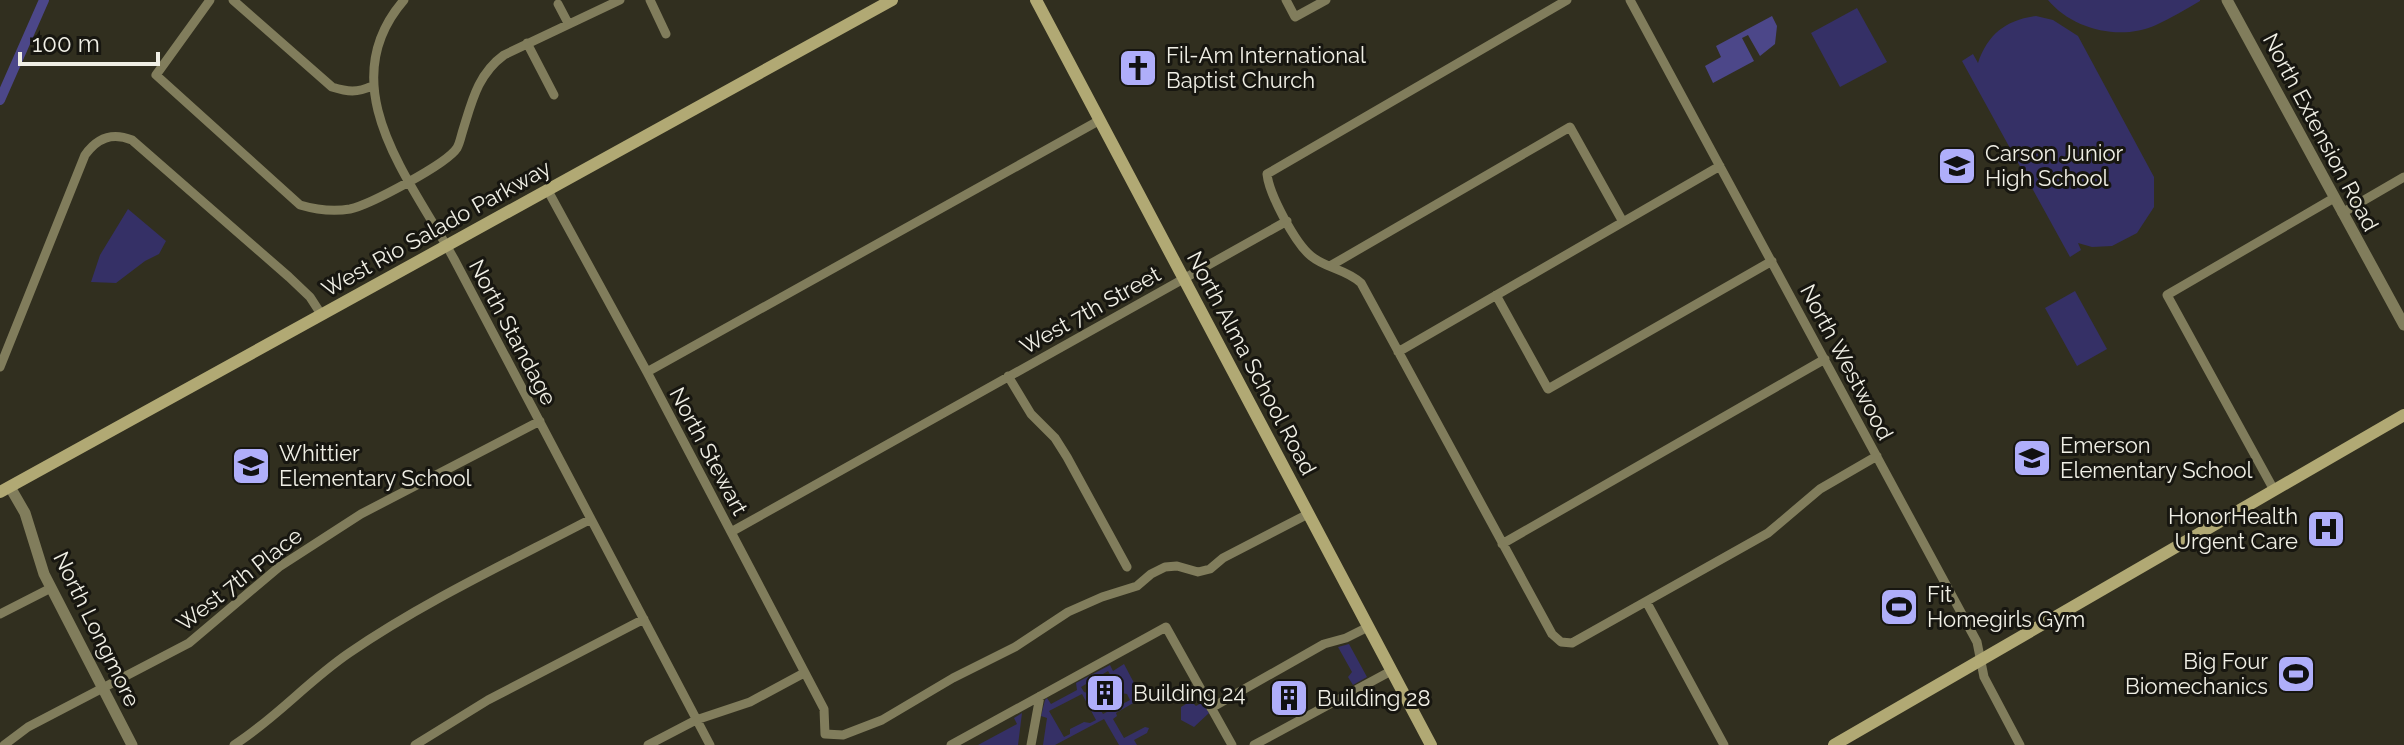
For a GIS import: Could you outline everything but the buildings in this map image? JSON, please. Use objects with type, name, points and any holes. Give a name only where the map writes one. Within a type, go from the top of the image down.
[{"type":"main road","name":"West Rio Salado Parkway","points":[[5,489],[892,0]]},
{"type":"main road","name":"North Alma School Road","points":[[1036,0],[1431,745]]},
{"type":"main road","points":[[1834,745],[2404,415]]},
{"type":"street","points":[[210,0],[156,75],[300,205],[316,210],[352,209],[446,160],[458,147],[476,89],[484,74],[504,55],[620,0]]},
{"type":"street","points":[[233,0],[332,87],[346,92],[360,92],[372,86],[377,44],[404,0]]},
{"type":"street","points":[[650,0],[666,34]]},
{"type":"street","points":[[1286,0],[1295,17],[1326,0]]},
{"type":"street","points":[[1567,0],[1267,174],[1268,185],[1310,256],[1350,273],[1361,283],[1552,634],[1561,642],[1572,643],[1647,603],[1768,533],[1820,489],[1877,456]]},
{"type":"street","name":"North Westwood","points":[[1630,0],[1977,642],[1985,679],[2020,745]]},
{"type":"street","name":"North Extension Road","points":[[2227,0],[2404,325]]},
{"type":"street","points":[[558,4],[568,23]]},
{"type":"street","points":[[527,43],[554,95]]},
{"type":"street","name":"North Standage","points":[[372,86],[382,125],[409,181],[447,246],[710,745]]},
{"type":"street","points":[[647,372],[1100,120]]},
{"type":"street","points":[[1330,266],[1570,127],[1623,222]]},
{"type":"street","points":[[0,367],[85,155],[93,145],[111,136],[121,135],[132,140],[289,277],[310,297],[321,314]]},
{"type":"street","points":[[1398,352],[1720,166]]},
{"type":"street","points":[[2342,213],[2404,177]]},
{"type":"street","name":"North Stewart","points":[[547,189],[824,709],[825,734],[843,735],[882,720],[953,678],[1015,647],[1068,612],[1137,586],[1165,567],[1177,566],[1198,572],[1210,569],[1223,558],[1308,514]]},
{"type":"street","points":[[2274,490],[2167,295],[2334,198]]},
{"type":"street","name":"West 7th Street","points":[[731,532],[1287,221]]},
{"type":"street","points":[[1496,295],[1548,389],[1772,261]]},
{"type":"street","points":[[1502,544],[1825,359]]},
{"type":"street","points":[[1008,376],[1031,414],[1061,448],[1127,567]]},
{"type":"street","name":"West 7th Place","points":[[4,745],[28,727],[189,643],[279,567],[329,533],[540,421]]},
{"type":"street","name":"North Longmore","points":[[5,489],[25,513],[37,556],[51,588],[132,745]]},
{"type":"street","points":[[234,745],[256,730],[312,680],[382,631],[591,519]]},
{"type":"street","points":[[0,614],[51,588]]},
{"type":"street","points":[[1647,603],[1724,745]]},
{"type":"street","points":[[415,745],[488,700],[644,619]]},
{"type":"street","points":[[951,745],[1166,627],[1232,745]]},
{"type":"street","points":[[1211,708],[1324,644],[1368,627]]},
{"type":"street","points":[[1254,745],[1391,671]]},
{"type":"street","points":[[648,745],[696,720],[750,702],[804,673]]},
{"type":"street","points":[[1031,745],[1040,696]]},
{"type":"shaded area","points":[[2048,0],[2200,1],[2142,30],[2113,32],[2098,30],[2070,19]]},
{"type":"shaded area","points":[[1857,8],[1887,62],[1840,87],[1811,33]]},
{"type":"shaded area","points":[[1772,16],[1777,26],[1775,44],[1760,56],[1748,35],[1742,38],[1754,61],[1713,83],[1705,66],[1721,57],[1716,46]]},
{"type":"shaded area","points":[[2036,16],[2053,20],[2078,36],[2154,177],[2154,207],[2137,233],[2112,246],[2092,247],[2078,243],[2081,250],[2070,257],[1962,61],[1973,54],[1978,63],[1987,44],[2000,30],[2016,21]]},
{"type":"shaded area","points":[[128,209],[166,241],[159,254],[116,283],[91,282],[100,255]]},
{"type":"shaded area","points":[[2075,291],[2107,349],[2077,366],[2045,308]]},
{"type":"shaded area","points":[[1349,644],[1367,677],[1353,685],[1348,677],[1352,672],[1338,647]]},
{"type":"shaded area","points":[[1124,664],[1142,698],[1116,713],[1113,719],[1124,738],[1145,727],[1149,728],[1147,733],[1134,740],[1137,745],[1119,745],[1104,719],[1055,745],[1043,745],[1047,718],[1041,716],[1045,700],[1047,698],[1051,704],[1077,690],[1076,683],[1110,665],[1113,671]],"holes":[[[1108,671],[1121,693],[1127,694],[1130,700],[1103,714],[1091,694],[1081,687]],[[1082,694],[1096,720],[1070,729],[1070,734],[1064,737],[1049,711]]]},
{"type":"shaded area","points":[[1191,701],[1196,706],[1203,702],[1209,713],[1194,727],[1181,720],[1181,707]]},
{"type":"shaded area","points":[[1022,713],[1018,745],[978,745],[1017,724],[1014,718]]},
{"type":"waterway","points":[[0,100],[44,0]]},
{"type":"place","name":"Fil-Am International Baptist Church","points":[[1138,68]]},
{"type":"place","name":"Carson Junior High School","points":[[1957,166]]},
{"type":"place","name":"Emerson Elementary School","points":[[2032,458]]},
{"type":"place","name":"Whittier Elementary School","points":[[251,466]]},
{"type":"place","name":"HonorHealth Urgent Care","points":[[2326,529]]},
{"type":"place","name":"Fit Homegirls Gym","points":[[1899,607]]},
{"type":"place","name":"Big Four Biomechanics","points":[[2296,674]]},
{"type":"place","name":"Building 24","points":[[1105,693]]},
{"type":"place","name":"Building 28","points":[[1289,698]]}]
